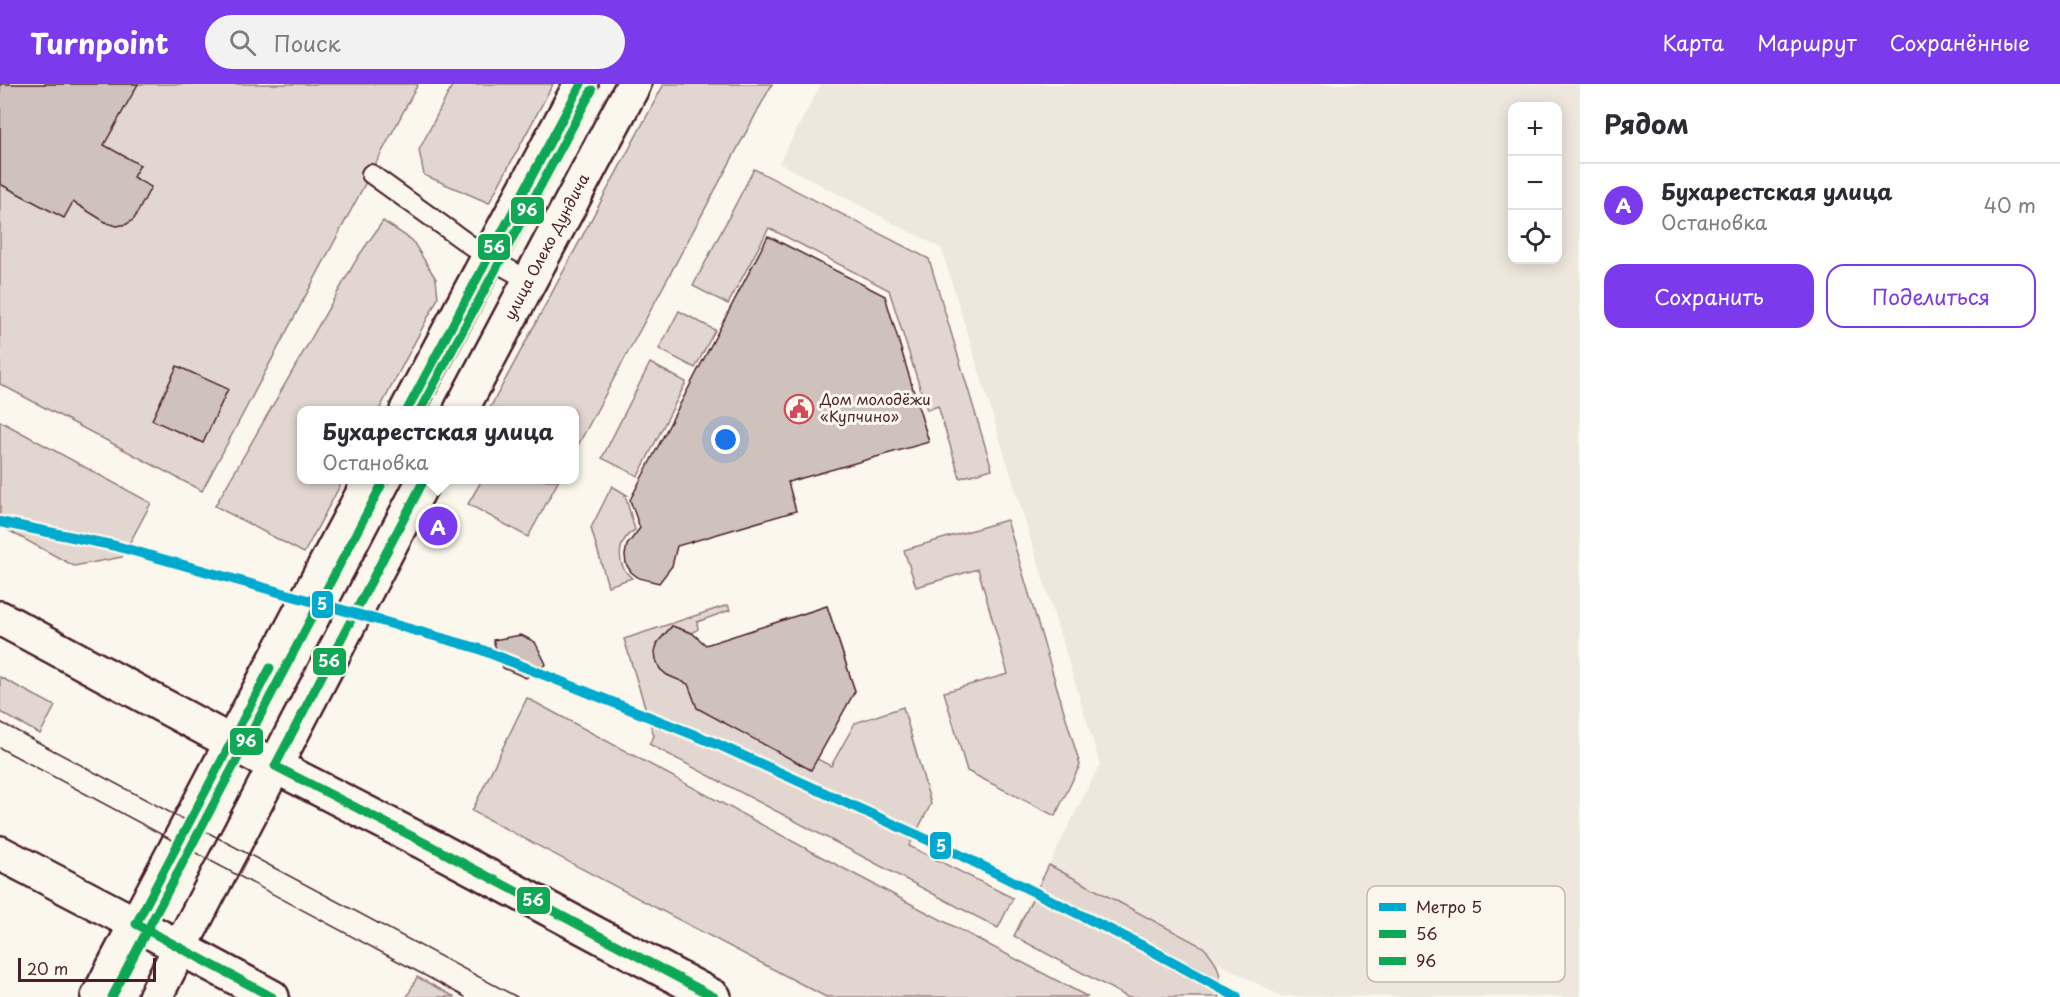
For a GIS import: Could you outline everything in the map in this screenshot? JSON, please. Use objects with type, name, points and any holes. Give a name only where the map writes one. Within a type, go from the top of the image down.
[{"type":"street","points":[[410,406],[581,84]]},
{"type":"street","name":"улица Олеко Дундича","points":[[464,406],[634,84]]},
{"type":"street","points":[[98,997],[368,484]]},
{"type":"street","points":[[155,997],[422,484]]},
{"type":"street","points":[[0,618],[231,743],[714,997]]},
{"type":"street","points":[[0,853],[272,997]]},
{"type":"lane","points":[[371,174],[488,258],[530,281]]},
{"type":"shaded area","points":[[0,84],[418,84],[202,491],[0,384]]},
{"type":"shaded area","points":[[453,84],[553,84],[489,203],[424,175],[419,150]]},
{"type":"shaded area","points":[[664,84],[772,84],[579,444],[579,406],[491,406]]},
{"type":"shaded area","points":[[821,84],[1580,84],[1580,997],[1281,996],[1216,962],[1203,947],[1049,865],[1100,764],[941,248],[779,163]]},
{"type":"shaded area","points":[[754,169],[929,259],[992,469],[960,478],[938,406],[927,410],[889,290],[769,228],[728,304],[693,286]]},
{"type":"shaded area","points":[[383,221],[412,240],[436,279],[438,298],[381,406],[297,406],[297,484],[341,484],[304,553],[215,506],[358,257]]},
{"type":"shaded area","points":[[679,311],[715,330],[695,368],[659,349]]},
{"type":"shaded area","points":[[650,363],[686,382],[638,476],[602,458]]},
{"type":"shaded area","points":[[0,421],[151,503],[122,557],[74,566],[0,526]]},
{"type":"shaded area","points":[[480,484],[557,484],[528,537],[468,504]]},
{"type":"shaded area","points":[[612,486],[627,495],[625,495],[635,530],[625,540],[620,553],[623,566],[632,578],[608,586],[591,528]]},
{"type":"shaded area","points":[[1007,520],[1080,765],[1055,816],[967,771],[944,692],[1008,674],[978,569],[916,587],[904,550]]},
{"type":"shaded area","points":[[728,605],[730,610],[697,622],[698,629],[692,633],[703,646],[827,606],[855,691],[817,759],[831,766],[855,723],[903,707],[931,804],[909,846],[1013,898],[998,928],[649,744],[654,736],[624,639]]},
{"type":"shaded area","points":[[0,677],[55,706],[40,734],[0,712]]},
{"type":"shaded area","points":[[527,698],[1088,997],[826,997],[472,811]]},
{"type":"shaded area","points":[[1049,865],[1203,947],[1213,958],[1220,976],[1219,997],[1127,997],[1014,936]]},
{"type":"shaded area","points":[[417,977],[455,997],[407,997]]},
{"type":"building","points":[[0,84],[138,84],[104,145],[140,165],[133,177],[151,187],[134,219],[127,224],[117,226],[107,223],[73,202],[64,218],[0,184]]},
{"type":"building","name":"Дом молодёжи «Купчино»","points":[[768,236],[885,296],[929,442],[788,482],[796,511],[677,546],[672,566],[659,583],[639,578],[626,564],[627,545],[640,528],[630,500]]},
{"type":"building","points":[[177,366],[228,389],[203,443],[152,420]]},
{"type":"building","points":[[827,606],[855,691],[811,770],[697,708],[688,684],[667,675],[660,669],[656,660],[655,651],[658,642],[672,626],[692,633],[706,645]]},
{"type":"building","points":[[521,635],[535,642],[546,664],[526,678],[503,668],[493,640]]},
{"type":"tram line","points":[[0,722],[517,997]]},
{"type":"tram line","points":[[0,748],[465,997]]},
{"type":"metro line","name":"5","points":[[0,522],[116,546],[477,648],[717,744],[950,850],[1147,948],[1237,997]]},
{"type":"transit line","name":"56","points":[[409,406],[581,84]]},
{"type":"transit line","name":"96","points":[[422,406],[592,90]]},
{"type":"transit line","name":"56","points":[[422,484],[275,766],[431,846],[714,997]]},
{"type":"transit line","name":"96","points":[[112,997],[381,486]]},
{"type":"transit line","name":"56","points":[[270,668],[136,924],[272,997]]},
{"type":"place","name":"Дом молодёжи «Купчино»","points":[[799,409]]},
{"type":"place","name":"Бухарестская улица","points":[[438,526]]}]
